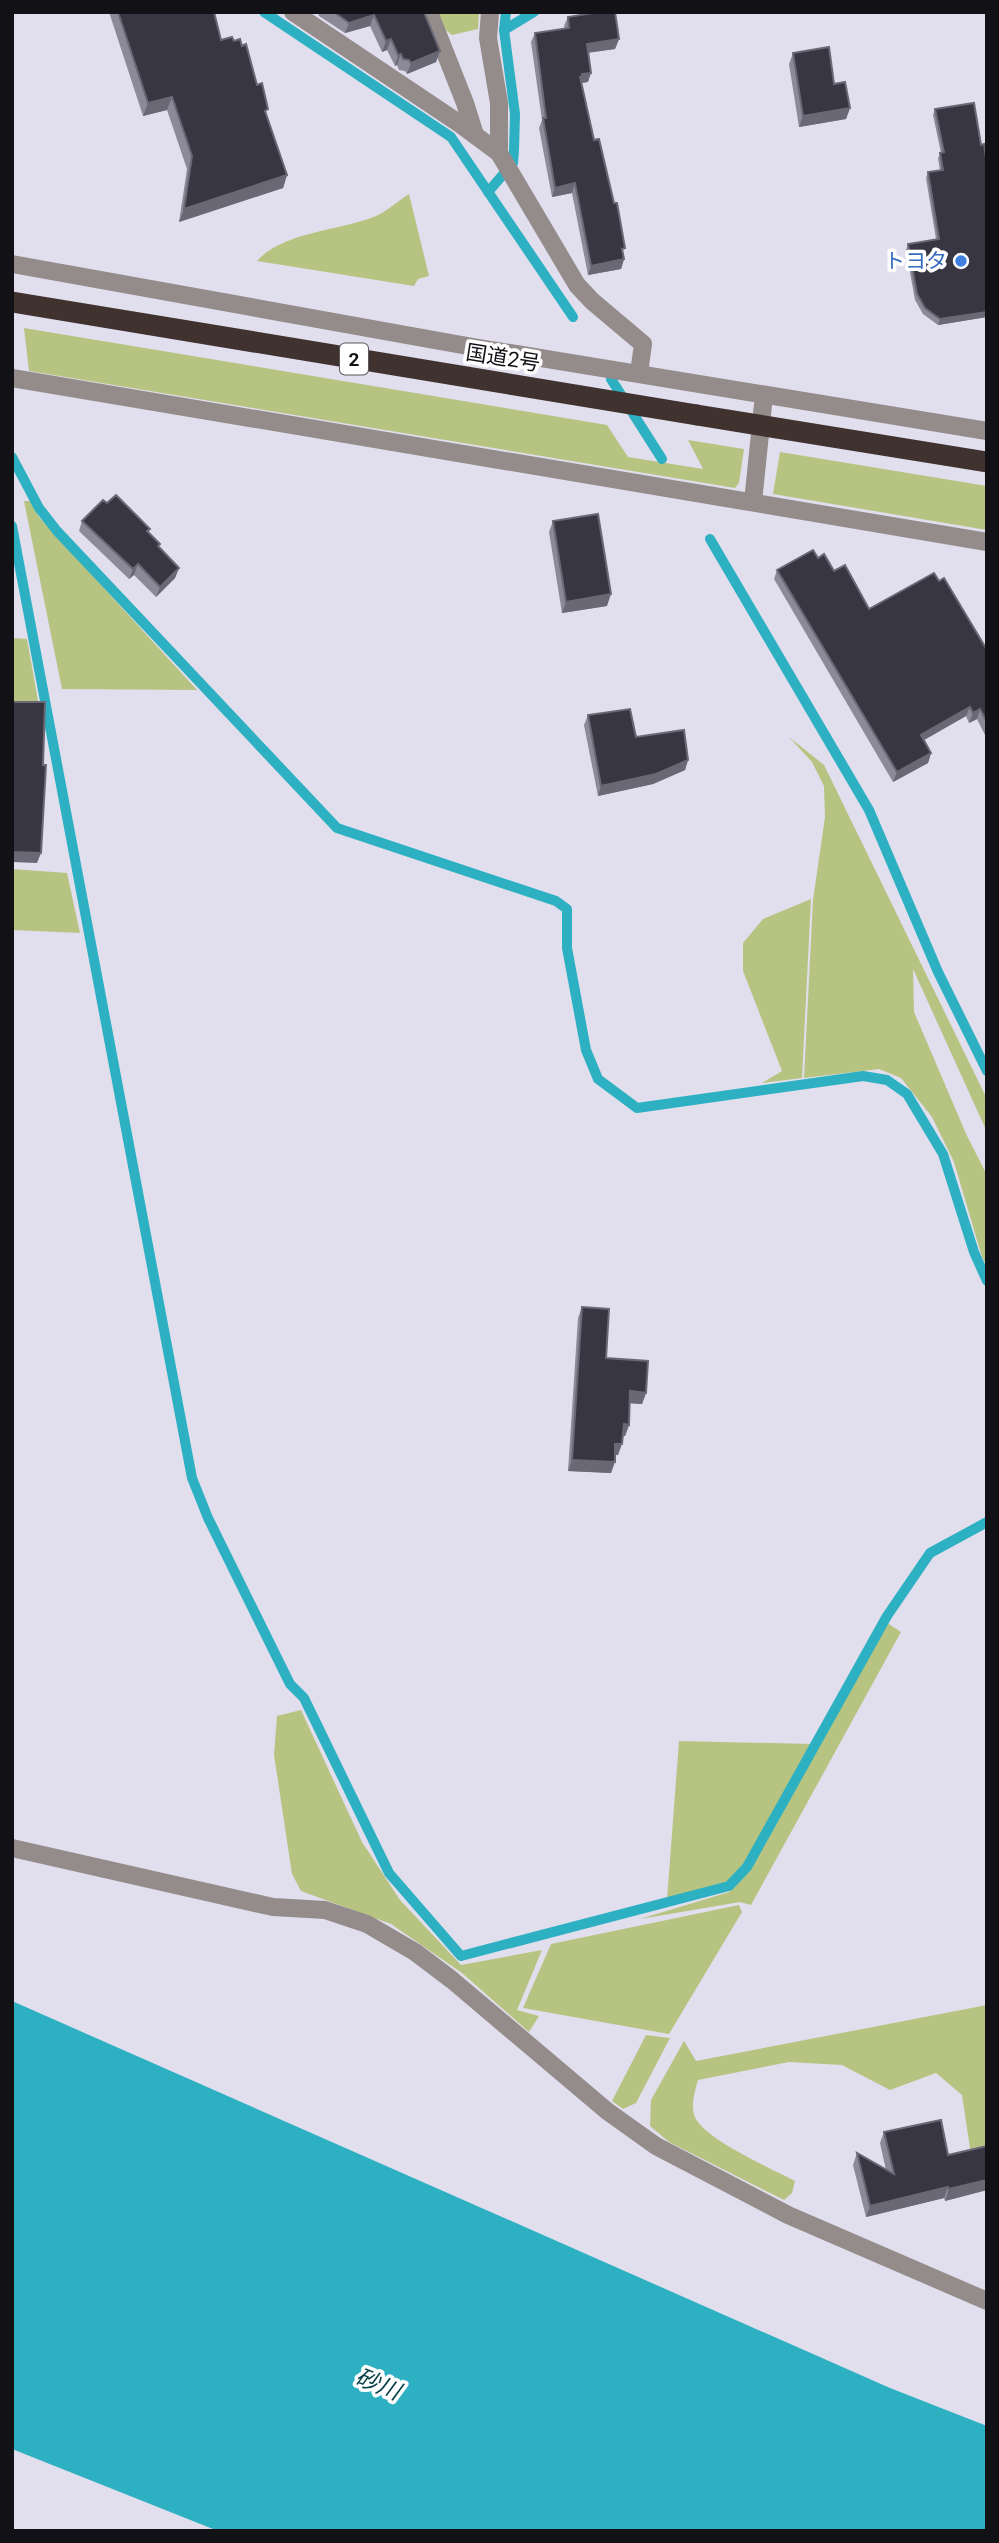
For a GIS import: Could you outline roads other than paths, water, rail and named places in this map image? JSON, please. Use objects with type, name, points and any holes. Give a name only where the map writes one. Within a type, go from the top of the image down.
[{"type":"highway","name":"国道2号","points":[[12,302],[987,462]]},
{"type":"street","points":[[293,12],[475,135],[505,163],[577,285],[643,344],[639,373]]},
{"type":"street","points":[[429,12],[475,135]]},
{"type":"street","points":[[490,12],[488,38],[499,103],[505,163]]},
{"type":"street","points":[[12,264],[473,347],[987,431]]},
{"type":"street","points":[[12,378],[987,542]]},
{"type":"street","points":[[753,502],[764,395]]},
{"type":"street","points":[[12,1848],[273,1907],[325,1910],[367,1924],[415,1952],[452,1980],[607,2111],[656,2146],[788,2215],[987,2301]]},
{"type":"water","name":"砂川","points":[[12,2001],[890,2388],[987,2426],[987,2531],[218,2531],[12,2449]]},
{"type":"waterway","points":[[264,12],[451,137],[573,317]]},
{"type":"waterway","points":[[488,192],[513,163],[515,114],[504,30],[506,12]]},
{"type":"waterway","points":[[504,30],[534,12]]},
{"type":"waterway","points":[[611,379],[662,459]]},
{"type":"waterway","points":[[12,457],[39,508],[57,531],[337,828],[556,901],[567,909],[567,948],[586,1050],[598,1079],[637,1108],[863,1076],[887,1080],[907,1094],[943,1154],[974,1252],[987,1281]]},
{"type":"waterway","points":[[12,526],[192,1478],[208,1518],[290,1684],[304,1698],[389,1873],[461,1956],[729,1886],[747,1867],[887,1616],[930,1553],[987,1522]]},
{"type":"waterway","points":[[710,539],[869,810],[938,972],[987,1071]]},
{"type":"place","name":"トヨタ","points":[[961,261]]}]
